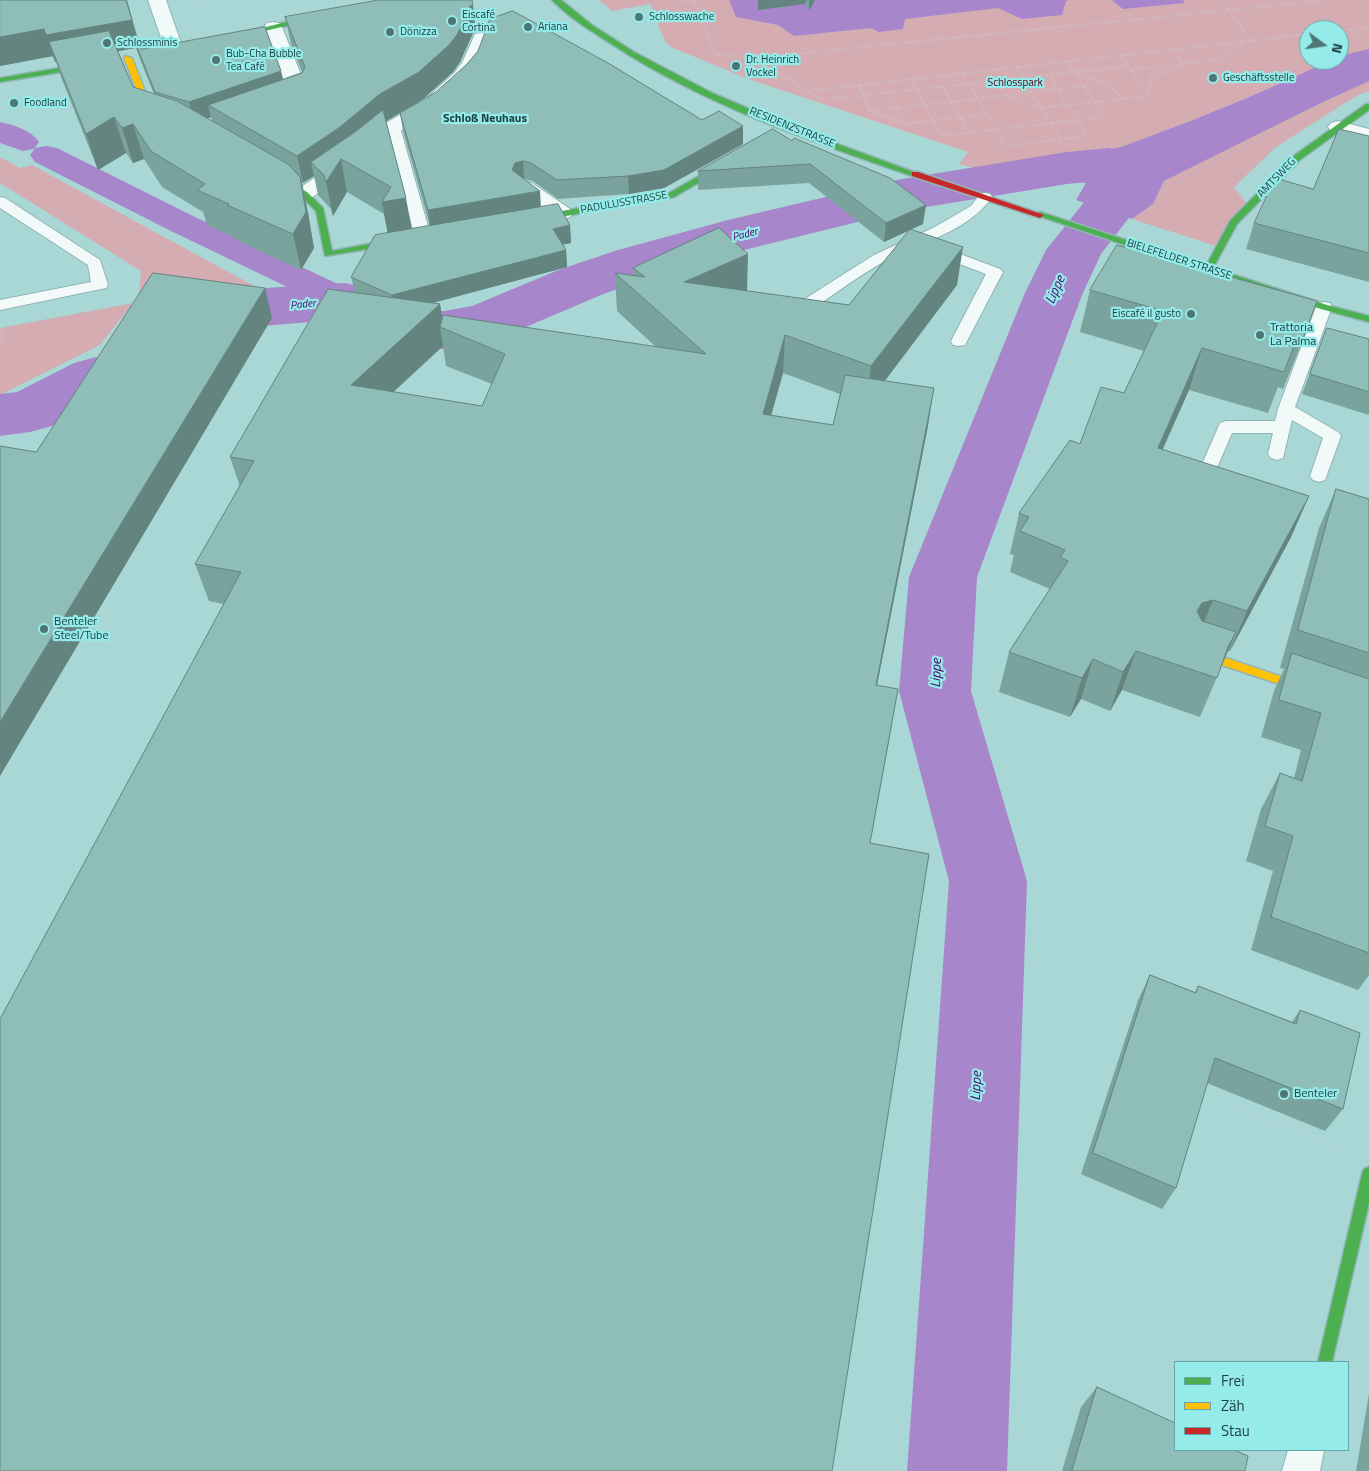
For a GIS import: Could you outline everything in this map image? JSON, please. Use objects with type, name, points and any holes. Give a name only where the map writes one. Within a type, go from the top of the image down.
[{"type":"street","points":[[157,0],[174,49]]},
{"type":"street","name":"RESIDENZSTRASSE","points":[[556,0],[594,30],[642,60],[673,77],[788,129],[1047,217]]},
{"type":"street","points":[[223,39],[331,13]]},
{"type":"street","points":[[261,108],[299,95],[273,27]]},
{"type":"street","points":[[304,194],[353,160],[393,127],[431,105],[461,77],[470,64],[481,38]]},
{"type":"street","points":[[0,80],[133,57],[152,118],[170,123]]},
{"type":"street","name":"AMTSWEG","points":[[1208,270],[1233,223],[1298,157],[1369,106]]},
{"type":"street","points":[[1338,127],[1369,135]]},
{"type":"street","points":[[775,136],[788,129]]},
{"type":"street","name":"PADULUSSTRASSE","points":[[516,221],[671,195],[743,154]]},
{"type":"street","points":[[262,170],[304,194],[320,210],[328,254],[427,237]]},
{"type":"street","name":"PADULUSSTRASSE","points":[[525,187],[563,213]]},
{"type":"street","name":"BIELEFELDER STRASSE","points":[[1047,217],[1324,307],[1369,319]]},
{"type":"street","points":[[1196,652],[1369,710]]},
{"type":"street","points":[[1325,1361],[1369,1174]]},
{"type":"street","points":[[1301,1471],[1306,1451]]},
{"type":"lane","points":[[393,127],[427,237]]},
{"type":"lane","points":[[790,316],[879,258],[976,209],[982,196]]},
{"type":"lane","points":[[0,201],[95,262],[100,285],[0,305]]},
{"type":"lane","points":[[913,242],[995,272],[959,341]]},
{"type":"lane","points":[[1277,454],[1286,409],[1324,307]]},
{"type":"lane","points":[[1286,409],[1332,436],[1320,476]]},
{"type":"lane","points":[[1201,487],[1226,427],[1281,427]]},
{"type":"path","points":[[681,0],[695,2],[714,54],[754,58],[1327,0]]},
{"type":"path","points":[[1220,0],[1251,41]]},
{"type":"path","points":[[1349,29],[1369,27]]},
{"type":"path","points":[[1352,29],[1369,44]]},
{"type":"path","points":[[808,91],[1299,35]]},
{"type":"path","points":[[1131,70],[1221,59],[1243,42]]},
{"type":"path","points":[[1172,50],[1182,64]]},
{"type":"path","points":[[1121,56],[1148,96]]},
{"type":"path","points":[[754,58],[821,100],[1128,66]]},
{"type":"path","points":[[911,79],[941,136],[1104,117],[1068,62]]},
{"type":"path","points":[[1148,96],[1152,78],[1182,64]]},
{"type":"path","points":[[1017,68],[1060,139]]},
{"type":"path","points":[[870,111],[1085,86],[1104,69]]},
{"type":"path","points":[[1075,72],[1111,85],[1121,99]]},
{"type":"path","points":[[963,73],[1006,146],[1087,136],[1049,75]]},
{"type":"path","points":[[997,81],[1006,96],[1041,108],[1148,96]]},
{"type":"path","points":[[858,86],[870,111],[904,124],[987,114]]},
{"type":"path","points":[[943,87],[969,133]]},
{"type":"path","points":[[890,93],[904,124]]},
{"type":"path","points":[[887,125],[892,119]]},
{"type":"path","points":[[0,327],[4,339],[0,343]]},
{"type":"path","points":[[1235,1108],[1351,1151]]},
{"type":"green space","name":"Schlosspark","points":[[599,0],[1369,0],[1369,52],[1349,57],[1349,20],[1299,20],[1299,70],[1316,70],[1121,147],[1053,161],[986,171],[959,164],[968,152],[751,80],[673,48],[666,43],[657,23],[660,22],[650,4],[612,11]]},
{"type":"green space","points":[[1369,81],[1369,91],[1356,96],[1276,147],[1234,187],[1247,204],[1216,246],[1132,219],[1153,204],[1164,181],[1355,86]]},
{"type":"green space","points":[[0,157],[20,168],[32,165],[256,287],[139,296],[141,271],[0,183]]},
{"type":"green space","points":[[133,303],[100,345],[0,395],[0,328]]},
{"type":"shaded area","points":[[729,0],[780,0],[799,5],[814,0],[1069,0],[1066,1],[1062,15],[1022,19],[998,8],[905,19],[903,29],[879,32],[871,28],[794,36],[778,25],[736,17]]},
{"type":"shaded area","points":[[1112,0],[1183,0],[1185,3],[1123,9]]},
{"type":"shaded area","points":[[1369,52],[1369,81],[1355,86],[1164,181],[1153,204],[1132,219],[1076,200],[1086,183],[1072,179],[1033,186],[986,171],[1053,161],[1121,147],[1316,70],[1349,70],[1349,57]]},
{"type":"building","points":[[0,0],[126,0],[132,20],[46,35],[44,29],[0,37]]},
{"type":"building","points":[[379,0],[472,0],[473,5],[470,6],[457,35],[449,45],[419,72],[380,94],[340,127],[297,156],[208,105],[302,73],[305,67],[285,17]]},
{"type":"building","points":[[513,11],[608,63],[702,120],[719,111],[743,126],[664,170],[628,176],[557,180],[531,163],[523,161],[515,163],[512,170],[540,191],[428,210],[400,113],[436,92],[467,64],[478,51],[490,19]]},
{"type":"building","points":[[265,27],[281,71],[189,102],[155,92],[135,42],[138,41],[141,49]]},
{"type":"building","points":[[109,31],[133,87],[177,101],[288,164],[300,177],[306,212],[293,234],[197,190],[205,184],[151,151],[133,124],[122,128],[114,117],[86,134],[49,42]]},
{"type":"building","points":[[383,110],[406,198],[382,202],[391,187],[341,159],[326,182],[324,175],[311,162]]},
{"type":"building","points":[[773,129],[792,141],[794,138],[890,178],[926,205],[886,223],[810,164],[698,171]]},
{"type":"building","points":[[1339,129],[1369,136],[1369,253],[1254,223],[1275,178],[1313,189]]},
{"type":"building","points":[[558,204],[570,225],[553,229],[566,250],[392,295],[351,277],[375,235]]},
{"type":"building","points":[[719,228],[748,254],[684,282],[849,305],[910,229],[963,247],[871,366],[785,335],[763,414],[833,425],[845,375],[934,388],[876,685],[898,689],[870,843],[929,854],[832,1471],[0,1471],[0,1019],[241,572],[195,564],[254,461],[230,457],[328,289],[440,304],[351,385],[482,406],[505,354],[440,327],[443,315],[706,354],[615,273],[645,277],[633,268]]},
{"type":"building","points":[[1117,245],[1317,301],[1300,347],[1294,346],[1284,372],[1202,348],[1158,448],[1309,496],[1247,611],[1213,600],[1202,603],[1197,611],[1202,621],[1236,632],[1228,647],[1217,678],[1136,651],[1123,672],[1093,659],[1082,678],[1009,652],[1068,561],[1060,557],[1065,550],[1020,531],[1029,517],[1019,513],[1070,440],[1080,444],[1101,387],[1124,393],[1163,311],[1090,290]]},
{"type":"building","name":"Benteler Steel/Tube","points":[[153,273],[265,288],[0,722],[0,446],[36,452]]},
{"type":"building","points":[[1327,328],[1369,339],[1369,392],[1310,374]]},
{"type":"building","points":[[1336,489],[1369,499],[1369,653],[1298,630]]},
{"type":"building","points":[[1292,653],[1369,679],[1369,953],[1271,917],[1293,836],[1265,826],[1280,773],[1302,781],[1321,713],[1279,700]]},
{"type":"building","name":"Benteler","points":[[1150,975],[1196,993],[1198,986],[1296,1024],[1300,1010],[1360,1033],[1343,1109],[1215,1058],[1176,1188],[1093,1153]]},
{"type":"building","points":[[1097,1387],[1174,1423],[1174,1451],[1236,1451],[1248,1456],[1245,1471],[1072,1471]]},
{"type":"waterway","name":"Lippe","points":[[957,1471],[988,881],[935,691],[943,577],[1053,295],[1074,250],[1122,190],[1153,160],[1358,67],[1369,64]]},
{"type":"waterway","points":[[0,131],[23,142]]},
{"type":"waterway","points":[[46,155],[183,224],[345,301]]},
{"type":"waterway","name":"Pader","points":[[233,312],[250,308],[345,301],[398,330],[444,330],[486,322],[581,282],[638,262],[728,237],[902,195],[1067,168],[1109,164]]},
{"type":"waterway","name":"Pader","points":[[0,415],[30,411],[96,377]]},
{"type":"traffic: fast","points":[[556,0],[590,27],[631,53],[709,95],[791,130],[915,174]]},
{"type":"traffic: fast","points":[[230,37],[322,15]]},
{"type":"traffic: fast","points":[[0,80],[95,64]]},
{"type":"traffic: fast","points":[[1208,270],[1233,223],[1298,157],[1369,106]]},
{"type":"traffic: fast","points":[[526,220],[671,195],[730,162]]},
{"type":"traffic: fast","points":[[272,176],[304,194],[320,210],[328,254],[405,240]]},
{"type":"traffic: fast","points":[[1040,215],[1324,307],[1369,319]]},
{"type":"traffic: fast","points":[[1325,1361],[1369,1174]]},
{"type":"traffic: slow","points":[[128,58],[152,118],[158,120]]},
{"type":"traffic: slow","points":[[1196,652],[1369,710]]},
{"type":"traffic: jam","points":[[915,174],[1040,215]]},
{"type":"place","name":"Schlosswache","points":[[639,17]]},
{"type":"place","name":"Eiscafé Cortina","points":[[452,21]]},
{"type":"place","name":"Ariana","points":[[528,27]]},
{"type":"place","name":"Dönizza","points":[[390,32]]},
{"type":"place","name":"Schlossminis","points":[[107,43]]},
{"type":"place","name":"Bub-Cha Bubble Tea Café","points":[[216,60]]},
{"type":"place","name":"Dr. Heinrich Vockel","points":[[736,66]]},
{"type":"place","name":"Geschäftsstelle","points":[[1213,78]]},
{"type":"place","name":"Foodland","points":[[14,103]]},
{"type":"place","name":"Eiscafé il gusto","points":[[1191,314]]},
{"type":"place","name":"Trattoria La Palma","points":[[1260,335]]},
{"type":"place","name":"Benteler Steel/Tube","points":[[44,629]]},
{"type":"place","name":"Benteler","points":[[1284,1094]]},
{"type":"district","name":"Schloß Neuhaus","points":[[485,119]]}]
